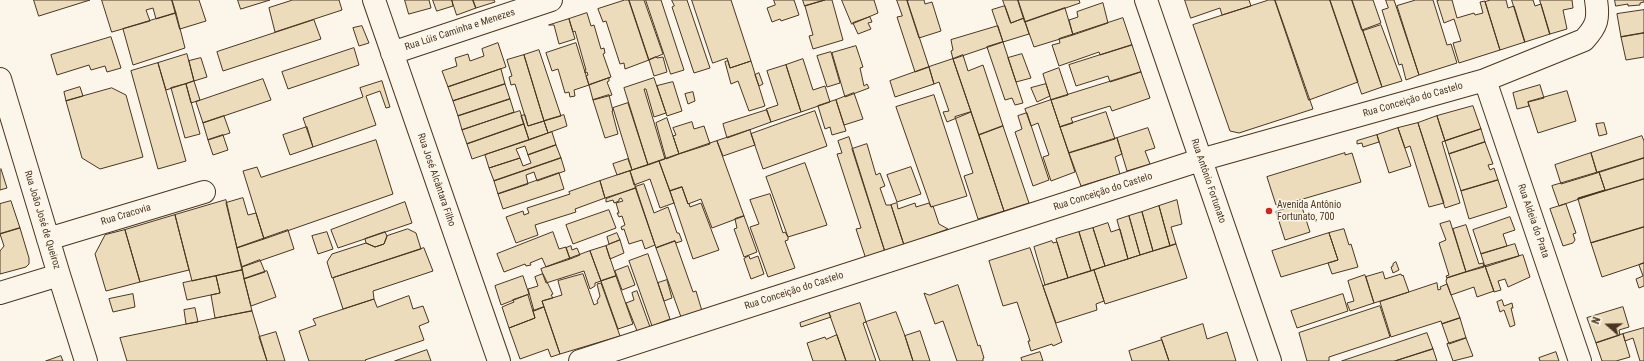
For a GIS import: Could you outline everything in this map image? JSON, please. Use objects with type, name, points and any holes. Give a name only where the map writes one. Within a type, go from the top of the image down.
[{"type":"street","name":"Rua José Alcântara Filho","points":[[374,0],[499,361]]},
{"type":"street","name":"Rua Lúis Caminha e Menezes","points":[[392,53],[551,0]]},
{"type":"street","name":"Rua Antônio Fortunato","points":[[1146,0],[1270,361]]},
{"type":"street","name":"Rua Conceição do Castelo","points":[[580,361],[1200,160],[1485,80],[1584,40],[1594,29],[1598,13],[1596,0]]},
{"type":"street","name":"Rua João José de Queiroz","points":[[0,79],[86,361]]},
{"type":"street","name":"Rua Aldeia do Prata","points":[[1485,80],[1580,361]]},
{"type":"street","name":"Rua Cracovia","points":[[48,239],[204,192]]},
{"type":"street","points":[[0,293],[59,275]]},
{"type":"building","points":[[34,0],[90,0],[39,16]]},
{"type":"building","points":[[102,0],[172,0],[176,13],[156,19],[153,8],[146,10],[150,21],[112,32]]},
{"type":"building","points":[[172,0],[199,0],[206,21],[180,29]]},
{"type":"building","points":[[238,0],[270,0],[241,9]]},
{"type":"building","points":[[293,0],[339,0],[342,10],[275,32],[269,8]]},
{"type":"building","points":[[405,0],[429,0],[431,8],[409,14]]},
{"type":"building","points":[[433,0],[452,0],[453,6],[437,11]]},
{"type":"building","points":[[452,0],[473,0],[476,8],[457,15]]},
{"type":"building","points":[[473,0],[494,0],[495,2],[476,8]]},
{"type":"building","points":[[629,0],[649,60],[625,69],[624,63],[620,64],[606,21],[603,22],[598,9]]},
{"type":"building","points":[[629,0],[644,0],[663,54],[649,60]]},
{"type":"building","points":[[646,0],[661,0],[684,70],[671,74]]},
{"type":"building","points":[[672,0],[687,0],[710,68],[694,73],[672,7],[674,6]]},
{"type":"building","points":[[692,0],[731,0],[751,61],[730,68],[727,58],[713,63]]},
{"type":"building","points":[[774,0],[794,0],[799,15],[781,21],[780,19],[772,22],[767,8],[775,5]]},
{"type":"building","points":[[803,0],[825,0],[805,6]]},
{"type":"building","points":[[825,0],[832,0],[843,40],[813,49],[809,36],[813,35],[805,6]]},
{"type":"building","points":[[842,0],[874,0],[878,13],[852,24]]},
{"type":"building","points":[[897,0],[907,0],[929,67],[915,72],[897,17],[902,16]]},
{"type":"building","points":[[924,0],[925,4],[932,2],[941,31],[919,38],[907,1]]},
{"type":"building","points":[[1003,0],[1018,0],[1024,18],[1011,23]]},
{"type":"building","points":[[1018,0],[1079,0],[1080,3],[1025,22]]},
{"type":"building","points":[[1185,0],[1249,0],[1251,6],[1222,15],[1220,8],[1191,18]]},
{"type":"building","points":[[1269,0],[1275,0],[1313,109],[1239,133],[1230,131],[1193,25]]},
{"type":"building","points":[[1275,0],[1330,0],[1358,82],[1309,100]]},
{"type":"building","points":[[1330,0],[1352,0],[1382,87],[1362,94]]},
{"type":"building","points":[[1352,0],[1373,0],[1381,23],[1362,30]]},
{"type":"building","points":[[1386,0],[1394,0],[1419,75],[1406,80],[1402,64],[1399,65],[1382,10],[1388,8]]},
{"type":"building","points":[[1416,0],[1433,0],[1447,45],[1451,44],[1457,63],[1419,75],[1397,6]]},
{"type":"building","points":[[1452,0],[1457,18],[1474,13],[1475,15],[1483,13],[1480,2],[1485,1],[1500,50],[1459,63],[1453,43],[1461,41],[1454,19],[1444,23],[1437,1]]},
{"type":"building","points":[[1491,0],[1506,0],[1508,8],[1514,6],[1525,42],[1500,50],[1485,2]]},
{"type":"building","points":[[1512,0],[1533,0],[1535,6],[1541,4],[1550,34],[1525,42]]},
{"type":"building","points":[[1540,0],[1572,0],[1573,8],[1563,10],[1567,29],[1550,34]]},
{"type":"building","points":[[1615,0],[1644,0],[1644,2],[1640,3],[1640,5],[1628,6],[1628,4],[1616,6]]},
{"type":"building","points":[[1103,3],[1108,23],[1073,35],[1069,20],[1078,17],[1077,12]]},
{"type":"building","points":[[1005,6],[1011,23],[1024,18],[1029,34],[1003,42],[992,10]]},
{"type":"building","points":[[1065,8],[1073,35],[1034,47],[1025,22]]},
{"type":"building","points":[[1644,10],[1644,33],[1621,37],[1617,14]]},
{"type":"building","points":[[176,13],[185,48],[133,65],[123,29]]},
{"type":"building","points":[[587,13],[591,26],[594,25],[601,49],[604,48],[605,53],[603,54],[611,77],[589,85],[586,76],[588,75],[587,72],[585,73],[586,70],[575,31],[573,32],[569,19]]},
{"type":"building","points":[[870,17],[872,22],[868,23],[871,29],[858,34],[853,23]]},
{"type":"building","points":[[1123,18],[1132,45],[1100,55],[1099,52],[1059,66],[1052,45],[1060,43],[1059,39]]},
{"type":"building","points":[[569,19],[575,39],[559,44],[554,25],[549,25]]},
{"type":"building","points":[[314,20],[321,39],[223,71],[217,52]]},
{"type":"building","points":[[1381,25],[1402,81],[1382,87],[1363,31]]},
{"type":"building","points":[[362,26],[369,43],[359,46],[353,28]]},
{"type":"building","points":[[998,26],[1003,42],[953,59],[951,40]]},
{"type":"building","points":[[1644,33],[1644,57],[1626,60],[1621,37]]},
{"type":"building","points":[[111,37],[121,68],[107,72],[105,66],[91,70],[89,65],[57,75],[51,55]]},
{"type":"building","points":[[1003,42],[1023,103],[1015,105],[1012,98],[1005,100],[987,47]]},
{"type":"building","points":[[498,43],[506,67],[448,87],[442,71],[457,66],[455,58],[468,54],[470,61],[484,56],[482,49]]},
{"type":"building","points":[[576,43],[589,85],[574,90],[575,96],[570,97],[569,92],[565,93],[558,69],[552,71],[546,53]]},
{"type":"building","points":[[1132,45],[1141,72],[1110,82],[1108,76],[1076,86],[1069,65]]},
{"type":"building","points":[[856,46],[863,67],[860,68],[864,86],[867,84],[869,88],[845,97],[832,53]]},
{"type":"building","points":[[354,48],[359,65],[288,89],[282,72]]},
{"type":"building","points":[[539,50],[561,116],[544,121],[524,55]]},
{"type":"building","points":[[831,52],[840,83],[827,87],[817,56]]},
{"type":"building","points":[[187,54],[194,81],[166,90],[158,63]]},
{"type":"building","points":[[1022,54],[1031,78],[1016,82],[1008,58]]},
{"type":"building","points":[[524,55],[544,121],[528,126],[515,84],[511,85],[509,77],[512,76],[507,60]]},
{"type":"building","points":[[963,55],[968,71],[983,65],[1003,126],[979,135],[953,59]]},
{"type":"building","points":[[656,57],[663,57],[667,72],[654,76],[649,60]]},
{"type":"building","points":[[201,58],[207,77],[194,81],[189,61]]},
{"type":"building","points":[[803,59],[813,90],[825,86],[830,102],[801,112],[786,65]]},
{"type":"building","points":[[953,59],[971,112],[947,122],[943,112],[949,111],[939,82],[934,84],[929,67]]},
{"type":"building","points":[[728,61],[730,68],[751,61],[765,106],[749,111],[738,81],[731,84],[725,62]]},
{"type":"building","points":[[158,63],[186,161],[158,169],[131,71]]},
{"type":"building","points":[[786,65],[801,112],[771,122],[766,109],[778,105],[767,71]]},
{"type":"building","points":[[929,67],[934,84],[895,97],[890,81]]},
{"type":"building","points":[[1059,68],[1068,95],[1051,100],[1043,74]]},
{"type":"building","points":[[501,69],[505,84],[453,101],[448,87]]},
{"type":"building","points":[[1141,72],[1150,98],[1112,111],[1110,106],[1071,118],[1073,123],[1060,127],[1051,100]]},
{"type":"building","points":[[759,73],[763,84],[759,86],[755,75]]},
{"type":"building","points":[[609,78],[609,81],[607,82],[612,95],[593,100],[589,85]]},
{"type":"building","points":[[654,78],[666,113],[654,117],[646,89],[644,89],[665,159],[648,165],[624,88]]},
{"type":"building","points":[[263,79],[271,100],[203,123],[196,102]]},
{"type":"building","points":[[194,81],[200,100],[191,103],[186,84]]},
{"type":"building","points":[[382,81],[390,107],[386,108],[380,91],[366,96],[376,125],[313,147],[303,118],[363,97],[360,88]]},
{"type":"building","points":[[673,82],[682,111],[667,116],[657,86]]},
{"type":"building","points":[[186,84],[200,134],[185,138],[171,88]]},
{"type":"building","points":[[505,84],[510,99],[458,116],[453,101]]},
{"type":"building","points":[[1046,84],[1050,96],[1037,102],[1031,88]]},
{"type":"building","points":[[1540,85],[1544,98],[1528,102],[1529,106],[1517,109],[1513,93]]},
{"type":"building","points":[[80,87],[83,96],[66,101],[64,92]]},
{"type":"building","points":[[112,88],[126,95],[143,157],[100,169],[82,158],[66,101]]},
{"type":"building","points":[[1567,91],[1576,121],[1538,133],[1528,102]]},
{"type":"building","points":[[693,92],[695,101],[688,104],[685,94]]},
{"type":"building","points":[[854,93],[863,119],[844,125],[836,100]]},
{"type":"building","points":[[609,95],[618,134],[605,138],[593,100]]},
{"type":"building","points":[[934,95],[967,196],[931,207],[896,107]]},
{"type":"building","points":[[510,99],[514,112],[462,130],[458,116]]},
{"type":"building","points":[[836,100],[846,131],[832,135],[830,127],[825,129],[818,106]]},
{"type":"building","points":[[1051,100],[1075,172],[1051,181],[1043,157],[1049,155],[1038,123],[1031,126],[1025,109]]},
{"type":"building","points":[[628,103],[648,165],[632,170],[613,108]]},
{"type":"building","points":[[1473,106],[1481,129],[1445,141],[1437,116]]},
{"type":"building","points":[[767,110],[771,122],[727,138],[723,124]]},
{"type":"building","points":[[520,111],[524,124],[467,144],[462,130]]},
{"type":"building","points":[[815,111],[827,146],[763,169],[751,134]]},
{"type":"building","points":[[971,112],[1004,211],[978,219],[964,176],[973,173],[955,117]]},
{"type":"building","points":[[1106,112],[1115,139],[1069,153],[1060,127]]},
{"type":"building","points":[[1027,113],[1049,180],[1033,186],[1015,132],[1022,129],[1018,116]]},
{"type":"building","points":[[525,115],[528,126],[544,121],[548,133],[529,140],[521,116]]},
{"type":"building","points":[[564,115],[567,126],[548,133],[544,121]]},
{"type":"building","points":[[224,116],[230,133],[208,140],[203,123]]},
{"type":"building","points":[[1437,116],[1445,141],[1442,142],[1460,203],[1445,208],[1418,123]]},
{"type":"building","points":[[667,118],[679,154],[666,159],[656,123]]},
{"type":"building","points":[[692,122],[694,129],[704,126],[710,144],[679,154],[673,136],[676,135],[673,128]]},
{"type":"building","points":[[1418,123],[1444,203],[1429,207],[1410,146],[1405,148],[1398,128]]},
{"type":"building","points":[[1604,123],[1607,134],[1599,136],[1596,124]]},
{"type":"building","points":[[524,124],[529,140],[472,159],[467,144]]},
{"type":"building","points":[[1003,126],[1029,203],[1004,211],[979,135]]},
{"type":"building","points":[[307,127],[313,147],[290,155],[283,135]]},
{"type":"building","points":[[1148,128],[1155,148],[1145,151],[1150,164],[1127,171],[1117,138]]},
{"type":"building","points":[[1398,128],[1411,166],[1389,173],[1377,135]]},
{"type":"building","points":[[1481,129],[1485,142],[1449,154],[1445,141]]},
{"type":"building","points":[[750,130],[755,145],[723,156],[717,141]]},
{"type":"building","points":[[552,132],[556,145],[528,155],[525,146],[516,149],[520,158],[489,168],[485,155]]},
{"type":"building","points":[[223,135],[228,150],[213,155],[208,140]]},
{"type":"building","points":[[1377,135],[1379,142],[1363,147],[1362,143],[1357,144],[1357,141]]},
{"type":"building","points":[[1642,136],[1644,141],[1644,158],[1597,173],[1591,153]]},
{"type":"building","points":[[849,137],[885,252],[866,259],[856,229],[861,228],[837,154],[842,153],[838,141]]},
{"type":"building","points":[[1117,138],[1122,154],[1115,157],[1120,174],[1081,186],[1069,153]]},
{"type":"building","points":[[376,140],[393,194],[264,239],[243,171],[257,167],[261,177]]},
{"type":"building","points":[[717,141],[744,216],[712,228],[701,199],[688,204],[682,187],[670,191],[659,161]]},
{"type":"building","points":[[1485,142],[1493,164],[1488,165],[1490,170],[1494,168],[1498,180],[1461,191],[1449,154]]},
{"type":"building","points":[[867,144],[876,175],[880,173],[885,186],[880,188],[886,205],[891,205],[904,245],[885,252],[852,149]]},
{"type":"building","points":[[556,145],[561,158],[494,181],[489,168],[520,158],[523,166],[531,163],[528,155]]},
{"type":"building","points":[[1345,153],[1345,155],[1352,153],[1361,182],[1279,206],[1276,205],[1267,177]]},
{"type":"building","points":[[1591,153],[1597,173],[1561,184],[1555,165]]},
{"type":"building","points":[[561,158],[565,171],[537,181],[534,172],[526,175],[528,184],[498,194],[494,181]]},
{"type":"building","points":[[1644,158],[1644,179],[1578,199],[1605,190],[1599,172]]},
{"type":"building","points":[[628,159],[632,170],[617,175],[613,164]]},
{"type":"building","points":[[659,161],[674,203],[660,208],[650,179],[634,185],[630,171]]},
{"type":"building","points":[[805,163],[827,225],[788,237],[766,177]]},
{"type":"building","points":[[911,167],[921,194],[897,202],[887,175]]},
{"type":"building","points":[[1,169],[7,188],[0,190],[0,170]]},
{"type":"building","points":[[630,171],[636,188],[605,198],[600,181]]},
{"type":"building","points":[[1599,172],[1605,190],[1559,206],[1552,186]]},
{"type":"building","points":[[559,173],[564,189],[503,209],[498,194]]},
{"type":"building","points":[[1644,179],[1644,227],[1591,243],[1578,199]]},
{"type":"building","points":[[1498,180],[1507,207],[1469,219],[1461,191]]},
{"type":"building","points":[[600,181],[605,198],[575,209],[576,212],[535,225],[538,235],[516,243],[506,217],[523,211],[524,215],[529,213],[527,208],[570,194],[569,192]]},
{"type":"building","points":[[644,184],[654,213],[668,207],[677,233],[679,233],[682,241],[676,243],[675,241],[656,248],[635,187]]},
{"type":"building","points":[[682,187],[690,207],[701,203],[719,250],[693,259],[670,191]]},
{"type":"building","points":[[636,188],[655,245],[645,249],[642,240],[629,244],[624,229],[622,230],[621,227],[625,225],[622,216],[619,217],[617,213],[619,213],[616,203],[623,201],[621,198],[619,201],[614,203],[613,200],[606,202],[606,199]]},
{"type":"building","points":[[770,194],[783,233],[785,232],[788,237],[788,240],[785,241],[795,268],[768,277],[750,227],[759,224],[750,200]]},
{"type":"building","points":[[243,198],[248,215],[256,213],[264,239],[237,248],[226,203]]},
{"type":"building","points":[[226,200],[242,270],[192,281],[175,215]]},
{"type":"building","points":[[1177,200],[1182,224],[1171,227],[1176,244],[1170,246],[1159,206]]},
{"type":"building","points":[[11,201],[20,228],[0,234],[0,204]]},
{"type":"building","points":[[405,202],[412,223],[338,248],[331,230]]},
{"type":"building","points":[[897,203],[898,209],[915,203],[916,207],[929,203],[931,207],[933,206],[939,224],[948,229],[904,245],[891,205]]},
{"type":"building","points":[[1301,204],[1310,232],[1285,240],[1276,212]]},
{"type":"building","points":[[1566,204],[1576,233],[1573,234],[1575,240],[1573,243],[1563,246],[1550,209]]},
{"type":"building","points":[[1159,206],[1170,246],[1153,251],[1142,212]]},
{"type":"building","points":[[609,210],[616,228],[573,244],[566,225]]},
{"type":"building","points":[[1142,212],[1153,251],[1140,255],[1129,216]]},
{"type":"building","points":[[175,215],[189,270],[140,282],[125,230]]},
{"type":"building","points":[[744,216],[757,252],[744,257],[734,229],[737,228],[735,219]]},
{"type":"building","points":[[1129,216],[1140,255],[1128,259],[1117,220]]},
{"type":"building","points":[[1510,217],[1515,230],[1503,234],[1507,246],[1481,254],[1473,230]]},
{"type":"building","points":[[1450,221],[1466,272],[1447,278],[1446,276],[1449,275],[1439,243],[1446,240],[1440,224]]},
{"type":"building","points":[[1108,223],[1111,232],[1120,229],[1128,259],[1105,266],[1093,228]]},
{"type":"building","points":[[1466,225],[1479,264],[1483,263],[1484,267],[1466,272],[1453,229]]},
{"type":"building","points":[[1644,227],[1644,263],[1602,277],[1591,243]]},
{"type":"building","points":[[20,228],[29,258],[29,264],[26,267],[0,274],[0,251],[4,246],[0,234]]},
{"type":"building","points":[[1093,228],[1105,266],[1091,271],[1079,232]]},
{"type":"building","points":[[408,229],[416,233],[421,249],[332,278],[327,262],[332,254],[366,243],[375,247],[384,244],[387,236]]},
{"type":"building","points":[[1344,229],[1349,245],[1351,244],[1358,267],[1332,274],[1328,263],[1338,260],[1329,233]]},
{"type":"building","points":[[125,230],[140,282],[106,291],[95,254],[105,235]]},
{"type":"building","points":[[288,230],[294,249],[242,267],[237,248]]},
{"type":"building","points":[[327,232],[333,249],[318,254],[312,236]]},
{"type":"building","points":[[385,232],[387,236],[384,244],[375,247],[366,243],[365,239]]},
{"type":"building","points":[[553,232],[559,249],[566,247],[570,259],[546,267],[542,258],[530,263],[531,265],[526,266],[525,264],[504,272],[497,254]]},
{"type":"building","points":[[1079,232],[1091,271],[1068,278],[1056,239]]},
{"type":"building","points":[[617,233],[620,240],[609,244],[607,237]]},
{"type":"building","points":[[1329,233],[1338,260],[1281,277],[1272,251]]},
{"type":"building","points":[[620,240],[624,253],[610,259],[606,246]]},
{"type":"building","points":[[675,241],[693,292],[696,291],[702,311],[681,317],[656,248]]},
{"type":"building","points":[[1052,241],[1053,243],[1057,242],[1068,278],[1045,285],[1034,247]]},
{"type":"building","points":[[1176,244],[1187,278],[1105,304],[1094,270]]},
{"type":"building","points":[[1515,244],[1519,256],[1485,267],[1481,254]]},
{"type":"building","points":[[571,246],[572,250],[577,248],[580,255],[570,259],[566,248]]},
{"type":"building","points":[[606,246],[616,276],[601,281],[590,251]]},
{"type":"building","points":[[424,248],[433,271],[373,291],[374,299],[343,309],[333,278]]},
{"type":"building","points":[[1030,248],[1062,342],[1053,346],[1052,344],[1031,351],[1028,341],[1030,341],[1017,302],[1003,306],[989,261]]},
{"type":"building","points":[[590,251],[601,281],[595,283],[595,286],[590,289],[584,271],[546,283],[541,269]]},
{"type":"building","points":[[648,254],[670,319],[652,326],[629,261]]},
{"type":"building","points":[[1523,255],[1530,277],[1508,287],[1505,279],[1498,281],[1501,290],[1494,292],[1485,266]]},
{"type":"building","points":[[749,256],[750,259],[758,256],[764,274],[751,279],[744,259]]},
{"type":"building","points":[[260,260],[265,272],[244,279],[242,267]]},
{"type":"building","points":[[1396,262],[1399,270],[1393,273],[1391,267]]},
{"type":"building","points":[[1644,263],[1644,286],[1639,288],[1636,279],[1643,276],[1639,265]]},
{"type":"building","points":[[628,266],[635,285],[622,290],[615,271]]},
{"type":"building","points":[[1485,266],[1494,291],[1477,297],[1474,287],[1451,295],[1446,281],[1447,278]]},
{"type":"building","points":[[242,270],[252,311],[215,318],[211,295],[220,293],[216,276]]},
{"type":"building","points":[[1094,270],[1104,301],[1096,304],[1097,310],[1056,323],[1043,286]]},
{"type":"building","points":[[267,271],[276,297],[251,306],[244,279]]},
{"type":"building","points":[[1383,272],[1385,279],[1401,274],[1402,276],[1403,275],[1409,292],[1374,303],[1366,277]]},
{"type":"building","points":[[543,274],[553,294],[551,295],[553,298],[542,301],[544,307],[534,311],[528,289],[538,286],[535,277]]},
{"type":"building","points":[[583,274],[594,305],[598,303],[597,301],[600,296],[597,284],[601,283],[620,336],[560,354],[542,301],[562,295],[558,281]]},
{"type":"building","points":[[1365,275],[1374,303],[1350,311],[1347,303],[1354,301],[1348,281]]},
{"type":"building","points":[[216,276],[220,293],[187,300],[183,283]]},
{"type":"building","points":[[523,276],[529,294],[501,305],[495,286]]},
{"type":"building","points":[[616,276],[633,324],[618,329],[601,281]]},
{"type":"building","points":[[667,280],[672,298],[664,301],[658,283]]},
{"type":"building","points":[[1437,283],[1438,290],[1441,289],[1440,287],[1447,284],[1460,318],[1442,324],[1441,321],[1391,337],[1380,302]]},
{"type":"building","points":[[958,285],[978,346],[980,345],[984,358],[983,361],[957,361],[943,321],[935,324],[924,293],[929,295]]},
{"type":"building","points":[[637,291],[650,327],[637,331],[626,303],[634,300],[632,293]]},
{"type":"building","points":[[133,294],[135,307],[113,312],[109,299]]},
{"type":"building","points":[[1343,294],[1348,311],[1297,328],[1291,311]]},
{"type":"building","points":[[528,295],[535,318],[509,328],[502,307],[514,302],[513,300]]},
{"type":"building","points":[[409,296],[413,309],[423,306],[429,322],[419,326],[424,340],[365,360],[366,361],[309,361],[299,331],[316,325],[313,319],[374,299],[377,307]]},
{"type":"building","points":[[1502,300],[1504,306],[1512,303],[1513,308],[1511,308],[1515,325],[1510,327],[1504,310],[1500,312],[1497,302]]},
{"type":"building","points":[[860,303],[866,322],[863,323],[876,361],[846,361],[829,313]]},
{"type":"building","points":[[1380,306],[1390,337],[1329,357],[1329,361],[1307,361],[1299,333]]},
{"type":"building","points":[[544,307],[560,354],[551,357],[548,349],[520,359],[509,328],[535,318],[533,311]]},
{"type":"building","points":[[1623,307],[1629,327],[1619,330],[1620,335],[1596,343],[1587,318]]},
{"type":"building","points":[[195,308],[198,322],[186,324],[184,310]]},
{"type":"building","points":[[252,311],[267,361],[127,361],[120,338]]},
{"type":"building","points":[[896,312],[913,361],[880,361],[866,322]]},
{"type":"building","points":[[829,313],[831,317],[801,327],[800,323]]},
{"type":"building","points":[[1460,318],[1466,338],[1449,344],[1442,324]]},
{"type":"building","points":[[1203,324],[1207,339],[1227,332],[1236,361],[1169,361],[1161,338]]},
{"type":"building","points":[[1644,328],[1644,361],[1640,361],[1633,338],[1625,341],[1623,334]]},
{"type":"building","points":[[920,331],[930,361],[913,361],[905,336]]},
{"type":"building","points":[[276,332],[285,361],[267,361],[259,337]]},
{"type":"building","points":[[1427,333],[1433,349],[1395,361],[1342,361]]},
{"type":"building","points":[[1623,334],[1630,357],[1616,361],[1602,361],[1596,343]]},
{"type":"building","points":[[837,335],[846,361],[813,361],[807,343]]},
{"type":"building","points":[[1466,338],[1473,356],[1453,361],[1447,344]]},
{"type":"building","points":[[1162,340],[1169,361],[1132,361],[1129,351]]},
{"type":"building","points":[[1433,349],[1437,361],[1395,361]]},
{"type":"building","points":[[427,350],[431,361],[395,361]]},
{"type":"building","points":[[1040,352],[1043,361],[1022,361],[1021,358]]},
{"type":"building","points":[[1556,352],[1559,361],[1540,361],[1539,358]]},
{"type":"building","points":[[61,356],[63,361],[46,361]]},
{"type":"place","name":"Avenida Antônio Fortunato, 700","points":[[1269,211]]}]
